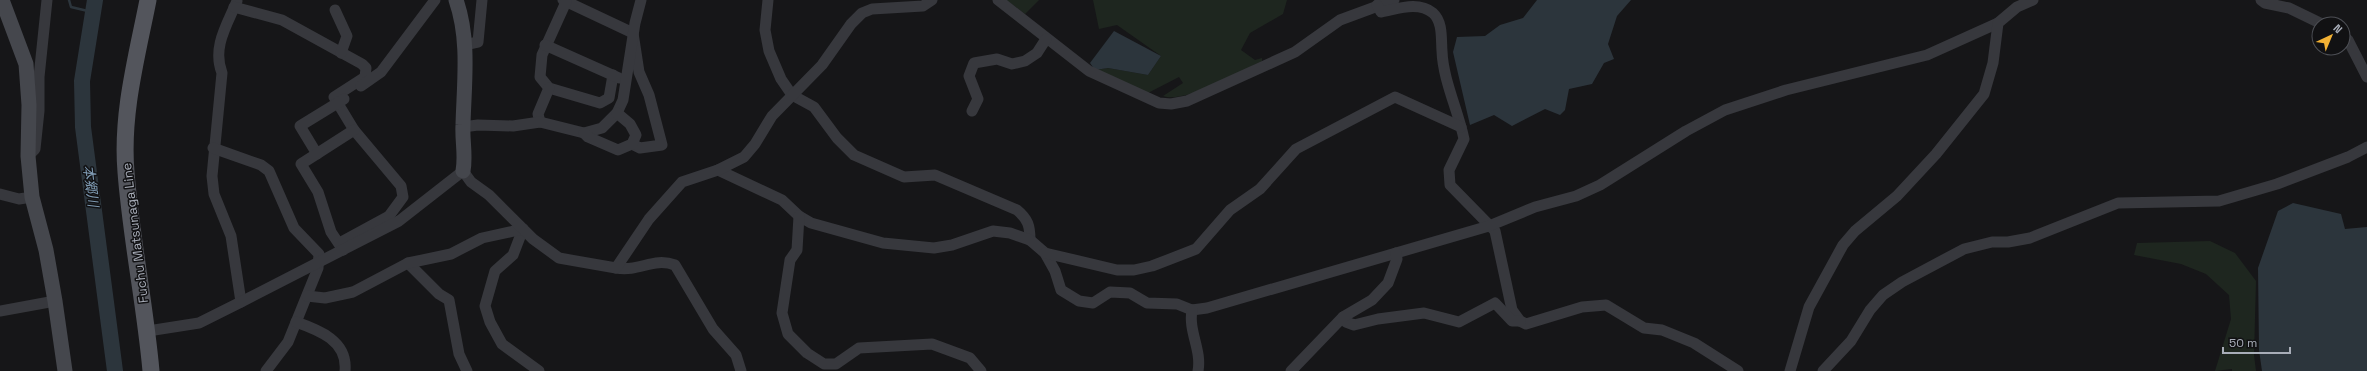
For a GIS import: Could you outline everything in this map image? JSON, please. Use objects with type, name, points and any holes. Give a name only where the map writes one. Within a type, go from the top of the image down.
[{"type":"main road","name":"Fuchu Matsunaga Line","points":[[148,0],[128,104],[126,171],[148,331],[151,371]]},
{"type":"street","points":[[2,0],[26,64],[29,106],[28,156],[32,197],[46,250],[65,371]]},
{"type":"street","points":[[28,156],[36,149],[39,111],[39,77],[47,0]]},
{"type":"street","points":[[317,154],[300,126],[338,103],[381,72],[435,0]]},
{"type":"street","points":[[148,331],[199,323],[320,262],[399,221],[463,171],[465,160],[463,127],[466,66],[456,0]]},
{"type":"street","points":[[464,45],[478,42],[482,0]]},
{"type":"street","points":[[463,127],[478,125],[513,126],[540,122],[584,132],[602,128],[617,113],[622,100],[633,33],[641,0]]},
{"type":"street","points":[[768,0],[765,30],[768,52],[781,79],[792,95],[814,107],[837,138],[854,155],[904,176],[935,175],[1017,210],[1027,218],[1030,228],[1030,240]]},
{"type":"street","points":[[616,268],[649,219],[682,182],[718,170],[744,157],[755,144],[772,116],[822,65],[851,24],[862,13],[872,9],[922,6],[932,0]]},
{"type":"street","points":[[998,0],[1046,39],[1089,71],[1159,103],[1172,104],[1187,101],[1296,52],[1340,20],[1377,5],[1394,0]]},
{"type":"street","points":[[718,170],[782,200],[799,216],[811,223],[883,243],[934,248],[952,245],[993,231],[1010,232],[1030,240],[1045,253],[1055,271],[1061,290],[1078,301],[1094,303],[1110,292],[1130,293],[1147,302],[1177,304],[1192,310],[1207,308],[1489,226],[1535,207],[1576,196],[1594,188],[1686,131],[1725,110],[1786,90],[1927,55],[1998,23],[2017,7],[2033,0]]},
{"type":"street","points":[[2261,0],[2265,3],[2288,8],[2311,19]]},
{"type":"street","points":[[613,78],[610,98],[600,103],[549,88],[540,77],[542,55],[564,1],[633,33]]},
{"type":"street","points":[[241,302],[231,236],[214,194],[212,176],[213,148],[222,73],[217,60],[218,50],[236,3],[282,20],[341,52],[366,68],[365,77],[334,97],[354,130],[402,186],[403,197],[389,216],[343,241],[342,250]]},
{"type":"street","points":[[1377,5],[1381,12],[1413,6],[1425,8],[1434,14],[1440,22],[1442,59],[1462,127],[1464,139],[1449,170],[1450,185],[1495,231],[1512,310],[1520,321],[1526,324],[1582,307],[1606,304],[1644,328],[1662,330],[1694,343],[1738,371]]},
{"type":"street","points":[[335,10],[347,36],[341,52]]},
{"type":"street","points":[[1790,371],[1810,307],[1843,245],[1855,231],[1897,196],[1936,154],[1984,94],[1993,63],[1998,23]]},
{"type":"street","points":[[632,144],[640,148],[662,145],[649,95],[639,72],[633,33]]},
{"type":"street","points":[[972,111],[978,99],[969,76],[974,63],[998,59],[1012,64],[1025,61],[1037,53],[1046,39]]},
{"type":"street","points":[[545,46],[613,78],[625,80]]},
{"type":"street","points":[[2351,46],[2367,77]]},
{"type":"street","points":[[540,122],[538,114],[549,88]]},
{"type":"street","points":[[1045,253],[1117,270],[1134,270],[1152,266],[1196,249],[1230,210],[1260,189],[1296,149],[1395,97],[1462,127]]},
{"type":"street","points":[[584,132],[588,136],[618,150],[632,144],[636,135],[630,124],[617,113]]},
{"type":"street","points":[[342,250],[331,232],[318,192],[301,164],[354,130]]},
{"type":"street","points":[[1823,371],[1851,341],[1870,310],[1884,295],[1902,282],[1964,249],[1992,242],[2008,242],[2030,238],[2118,204],[2219,201],[2277,184],[2348,157],[2367,147]]},
{"type":"street","points":[[213,148],[261,165],[269,171],[294,228],[320,254],[320,262],[288,342],[266,371]]},
{"type":"street","points":[[463,171],[471,182],[489,195],[523,229],[559,258],[630,270],[664,261],[675,265],[713,329],[736,356],[741,371]]},
{"type":"street","points":[[0,194],[19,199],[32,197]]},
{"type":"street","points":[[799,216],[797,250],[790,260],[782,314],[788,334],[807,353],[824,364],[836,364],[859,348],[932,344],[970,358],[981,371]]},
{"type":"street","points":[[307,296],[325,298],[353,292],[408,263],[451,254],[482,238],[523,229]]},
{"type":"street","points":[[523,229],[512,255],[496,271],[485,306],[490,322],[502,344],[539,371]]},
{"type":"street","points":[[1292,371],[1343,317],[1372,300],[1388,283],[1397,259],[1396,253]]},
{"type":"street","points":[[408,263],[439,294],[449,300],[459,354],[467,371]]},
{"type":"street","points":[[0,311],[55,301]]},
{"type":"street","points":[[1343,317],[1346,322],[1354,325],[1378,319],[1424,313],[1459,322],[1495,303],[1512,322],[1520,321]]},
{"type":"street","points":[[1192,310],[1190,321],[1200,363],[1198,371]]},
{"type":"street","points":[[296,322],[316,329],[329,337],[342,350],[346,363],[345,371]]},
{"type":"shaded area","points":[[1006,0],[1039,0],[1025,14]]},
{"type":"shaded area","points":[[1093,0],[1287,0],[1283,14],[1250,33],[1241,50],[1255,60],[1262,58],[1262,61],[1213,85],[1185,95],[1173,97],[1163,96],[1183,83],[1179,77],[1146,94],[1095,70],[1108,68],[1148,75],[1161,56],[1117,25],[1099,29]]},
{"type":"shaded area","points":[[1537,0],[1631,0],[1617,16],[1608,44],[1614,59],[1604,63],[1592,84],[1569,89],[1565,110],[1560,115],[1545,109],[1512,126],[1494,115],[1470,125],[1453,52],[1457,37],[1485,36],[1500,25],[1523,18]]},
{"type":"shaded area","points":[[1114,31],[1161,56],[1148,75],[1108,68],[1095,70],[1090,63]]},
{"type":"shaded area","points":[[2293,203],[2341,214],[2345,229],[2367,227],[2367,371],[2262,371],[2259,350],[2258,268],[2278,211]]},
{"type":"shaded area","points":[[2210,241],[2235,253],[2256,281],[2254,355],[2256,371],[2232,371],[2232,369],[2215,371],[2231,319],[2229,295],[2206,274],[2181,264],[2134,255],[2137,243]]},
{"type":"waterway","points":[[69,0],[71,7],[92,12]]},
{"type":"waterway","name":"本郷川","points":[[95,0],[82,81],[83,127],[115,371]]}]
